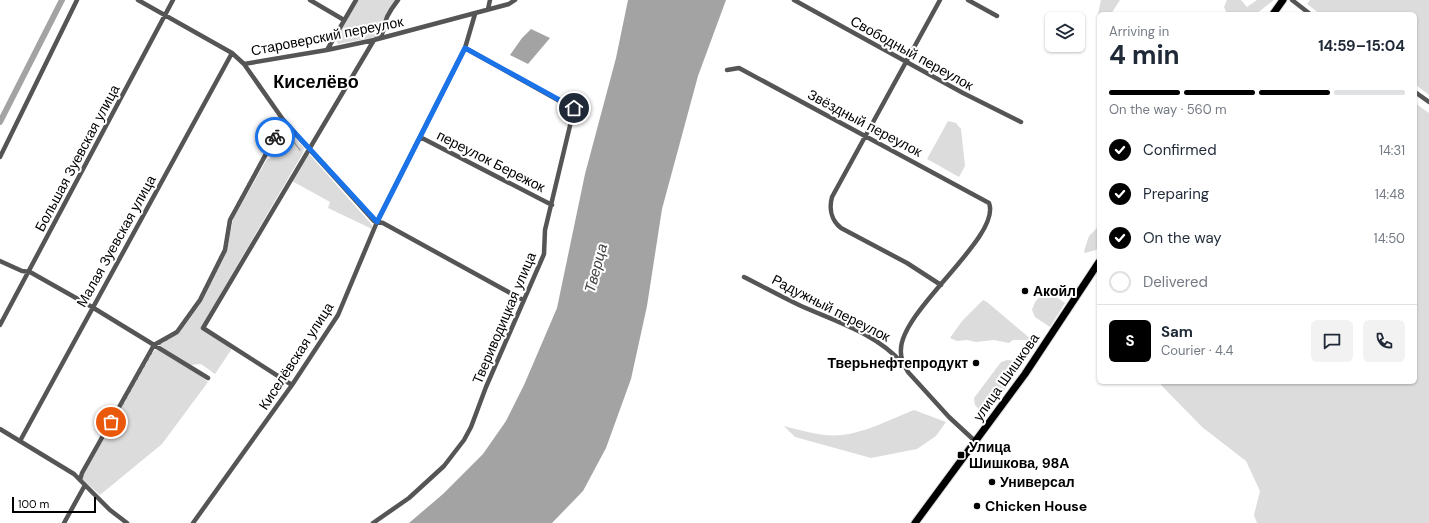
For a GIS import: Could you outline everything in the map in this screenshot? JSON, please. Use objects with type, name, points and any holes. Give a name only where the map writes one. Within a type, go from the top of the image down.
[{"type":"main road","points":[[1274,12],[1283,0]]},
{"type":"main road","name":"улица Шишкова","points":[[915,523],[976,442],[1052,334],[1097,265]]},
{"type":"street","points":[[0,157],[77,0]]},
{"type":"street","name":"Староверский переулок","points":[[138,0],[232,53],[244,64],[327,50],[374,40],[474,14],[509,4],[515,0]]},
{"type":"street","name":"Большая Зуевская улица","points":[[0,325],[30,272],[173,0]]},
{"type":"street","points":[[310,0],[344,20]]},
{"type":"street","points":[[327,50],[356,0]]},
{"type":"street","points":[[292,385],[203,328],[374,40],[380,37],[384,32],[387,17],[398,0]]},
{"type":"street","points":[[488,9],[490,0]]},
{"type":"street","name":"Свободный переулок","points":[[794,0],[906,63],[1021,122]]},
{"type":"street","points":[[904,366],[901,348],[904,337],[920,311],[941,285],[907,263],[841,228],[834,221],[830,205],[832,197],[940,0]]},
{"type":"street","points":[[968,0],[998,16]]},
{"type":"street","points":[[1292,0],[1307,12]]},
{"type":"street","name":"Киселёвская улица","points":[[193,523],[292,385],[338,315],[377,222],[465,48],[474,14]]},
{"type":"street","name":"Твериводицкая улица","points":[[373,523],[409,498],[444,466],[464,440],[471,427],[523,300],[544,254],[545,230],[574,108],[465,48]]},
{"type":"street","name":"Малая Зуевская улица","points":[[20,441],[232,53]]},
{"type":"street","points":[[244,64],[284,121],[308,149],[377,222],[383,223],[523,300]]},
{"type":"street","name":"Звёздный переулок","points":[[727,70],[739,68],[987,201],[990,206],[989,218],[976,242],[941,285]]},
{"type":"street","points":[[1417,93],[1429,102]]},
{"type":"street","points":[[80,480],[82,473],[154,346],[177,332],[200,300],[225,250],[230,220],[284,121]]},
{"type":"street","name":"переулок Бережок","points":[[420,137],[552,205]]},
{"type":"street","points":[[0,261],[22,271],[30,272],[92,307],[208,378]]},
{"type":"street","name":"Радужный переулок","points":[[744,277],[796,304],[868,336],[892,351],[925,393],[976,442]]},
{"type":"street","points":[[0,429],[74,474],[110,510],[127,523]]},
{"type":"street","points":[[64,523],[85,485]]},
{"type":"shaded area","points":[[358,0],[396,0],[381,32],[377,37],[338,44],[336,40]]},
{"type":"shaded area","points":[[1101,0],[1120,0],[1112,12],[1098,12]]},
{"type":"shaded area","points":[[1227,0],[1241,0],[1247,7],[1257,0],[1274,0],[1259,12],[1226,12],[1224,7]]},
{"type":"shaded area","points":[[1310,0],[1429,0],[1429,95],[1417,86],[1417,12],[1317,12],[1307,4]]},
{"type":"shaded area","points":[[1417,104],[1429,113],[1429,523],[1257,523],[1254,515],[1260,491],[1246,461],[1202,427],[1161,385],[1417,384]]},
{"type":"shaded area","points":[[948,121],[956,123],[961,129],[965,166],[959,177],[927,159]]},
{"type":"shaded area","points":[[284,125],[304,148],[303,153],[201,327],[231,347],[231,350],[215,374],[201,364],[191,365],[159,345],[179,333],[227,250],[233,219],[267,159],[270,159]]},
{"type":"shaded area","points":[[309,154],[372,225],[372,229],[328,208],[330,202],[292,181]]},
{"type":"shaded area","points":[[1097,228],[1097,249],[1085,253],[1084,251],[1089,236]]},
{"type":"shaded area","points":[[1044,292],[1052,294],[1065,303],[1050,327],[1035,317],[1032,310],[1035,302]]},
{"type":"shaded area","points":[[983,300],[1032,340],[1013,340],[1009,343],[994,340],[976,342],[967,340],[957,341],[950,338],[962,321]]},
{"type":"shaded area","points":[[157,349],[193,370],[208,382],[162,444],[100,495],[82,479],[83,474],[153,352]]},
{"type":"shaded area","points":[[1007,360],[1019,361],[1023,364],[988,414],[985,416],[975,405],[974,398],[1001,362]]},
{"type":"shaded area","points":[[914,410],[946,422],[936,436],[917,449],[871,458],[795,437],[784,426],[805,432],[842,435],[870,428]]},
{"type":"water","name":"Тверца","points":[[628,0],[726,0],[698,76],[662,209],[647,306],[631,379],[606,448],[583,491],[552,523],[409,523],[443,494],[483,454],[506,421],[524,385],[557,308],[585,174],[616,58]]},
{"type":"water","points":[[531,29],[550,38],[528,64],[510,55],[522,38]]},
{"type":"waterway","points":[[0,122],[62,0]]},
{"type":"waterway","points":[[286,132],[300,150]]},
{"type":"way so far","points":[[111,422],[154,346],[177,332],[200,300],[225,250],[228,240],[230,220],[275,137]]},
{"type":"place","name":"Акойл","points":[[1025,291]]},
{"type":"place","name":"Тверьнефтепродукт","points":[[976,363]]},
{"type":"place","name":"Улица Шишкова, 98А","points":[[961,455]]},
{"type":"place","name":"Универсал","points":[[992,482]]},
{"type":"place","name":"Chicken House","points":[[977,506]]},
{"type":"district","name":"Киселёво","points":[[316,82]]},
{"type":"route","points":[[275,137],[284,121],[374,221],[377,222],[465,48],[574,108]]}]
